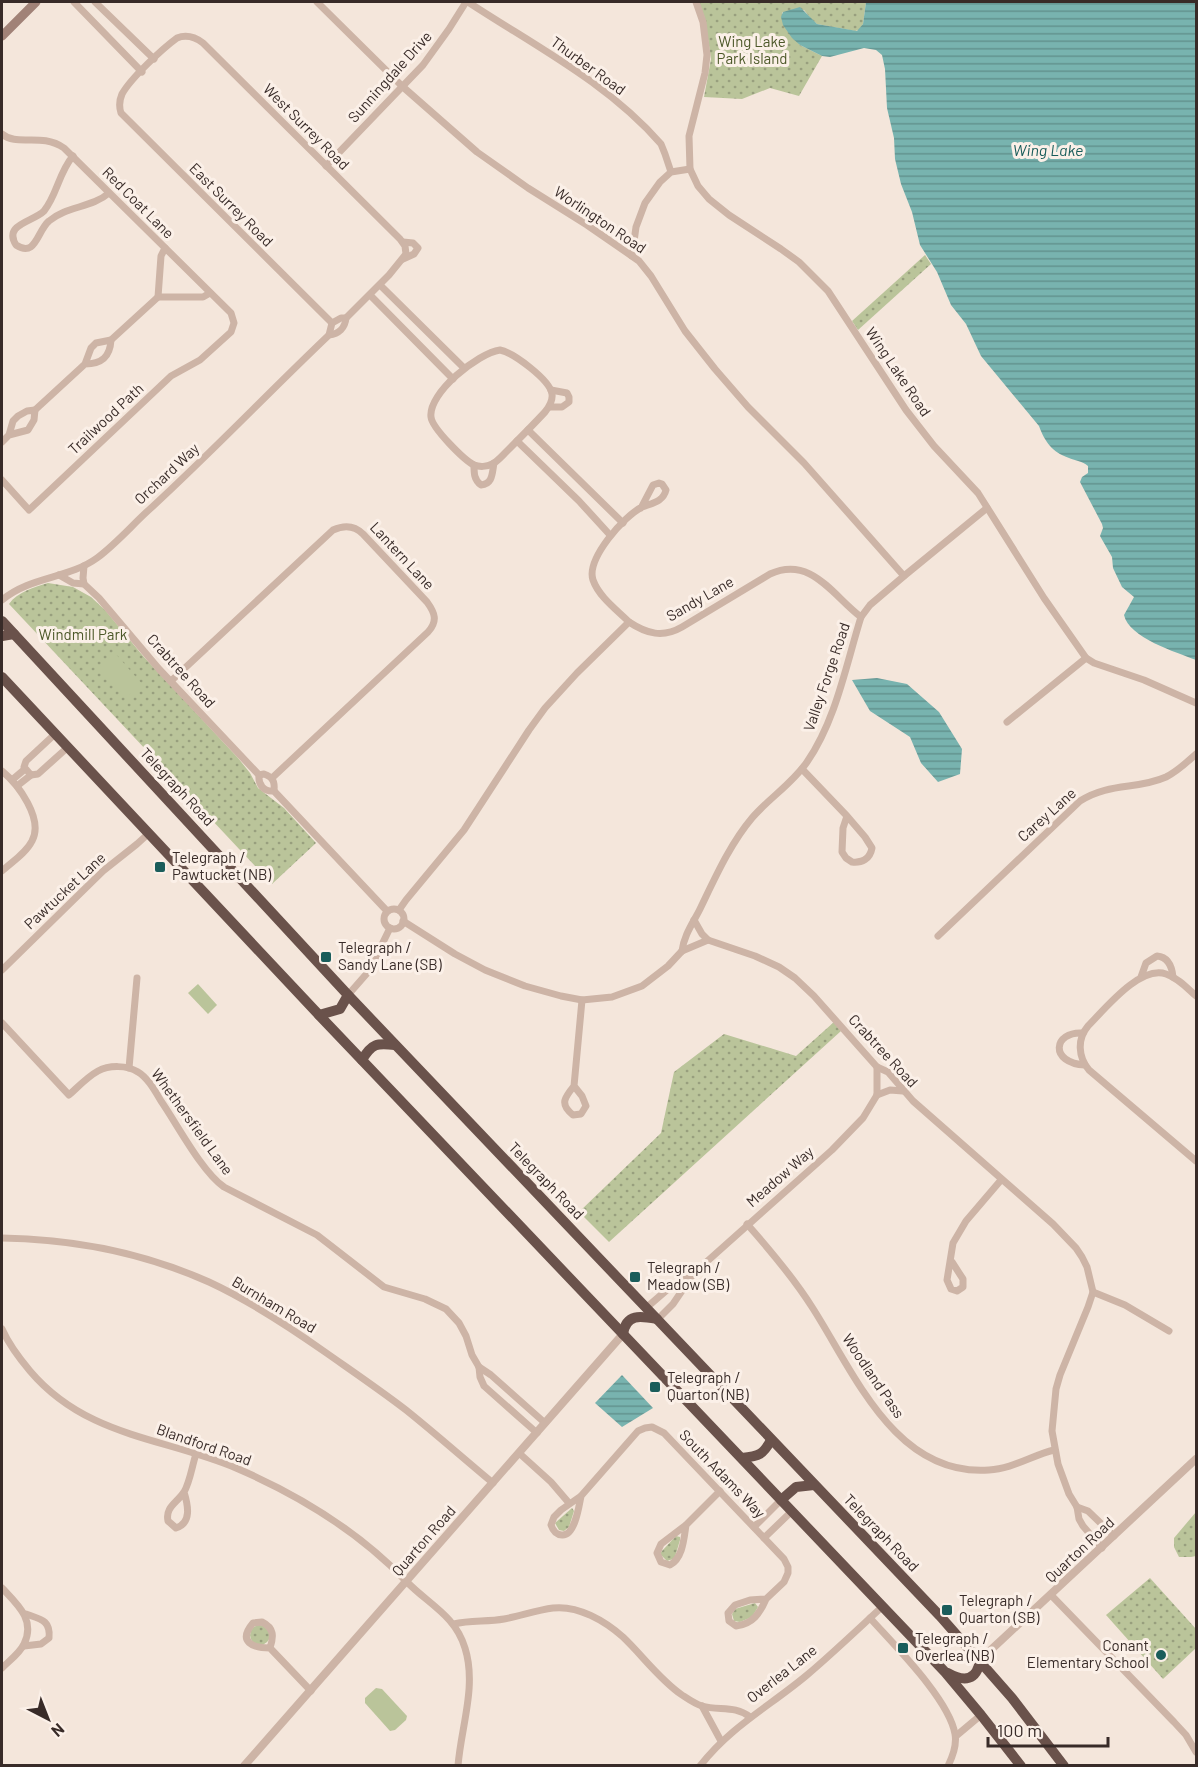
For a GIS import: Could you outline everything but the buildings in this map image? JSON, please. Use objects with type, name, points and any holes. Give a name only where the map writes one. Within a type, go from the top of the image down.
[{"type":"highway","name":"Telegraph Road","points":[[2,621],[395,1045],[940,1616],[1012,1698],[1064,1766]]},
{"type":"highway","points":[[2,636],[14,634]]},
{"type":"highway","points":[[2,677],[362,1060],[945,1672],[1021,1766]]},
{"type":"highway","points":[[320,1015],[340,1009],[348,995]]},
{"type":"highway","points":[[362,1060],[373,1046],[395,1045]]},
{"type":"highway","points":[[623,1334],[627,1322],[634,1318],[642,1316],[657,1320]]},
{"type":"highway","points":[[742,1458],[761,1454],[771,1440]]},
{"type":"highway","points":[[781,1500],[796,1487],[814,1485]]},
{"type":"highway","points":[[945,1672],[957,1678],[969,1678],[977,1671],[980,1660]]},
{"type":"main road","points":[[2,36],[32,3]]},
{"type":"street","points":[[74,2],[142,72],[153,59],[95,2]]},
{"type":"street","name":"Worlington Road","points":[[317,2],[432,114],[492,163],[639,261],[686,331],[715,369],[743,402],[804,463],[904,576]]},
{"type":"street","name":"Sunningdale Drive","points":[[326,166],[433,53],[467,2]]},
{"type":"street","name":"Thurber Road","points":[[467,2],[602,88],[661,144],[671,172]]},
{"type":"street","points":[[632,256],[636,227],[642,210],[660,182],[671,172],[690,169],[689,136],[705,73],[707,55],[703,22],[696,2]]},
{"type":"street","name":"West Surrey Road","points":[[153,59],[177,38],[186,36],[196,38],[405,246],[413,243],[418,248]]},
{"type":"street","name":"East Surrey Road","points":[[142,72],[126,88],[120,102],[125,118],[332,323]]},
{"type":"street","name":"Red Coat Lane","points":[[2,134],[10,140],[52,141],[64,148],[231,313],[234,327]]},
{"type":"street","points":[[73,156],[45,209],[35,218],[15,228],[12,235],[16,245],[23,248],[31,247],[43,228],[53,218],[98,201],[109,193]]},
{"type":"street","name":"Wing Lake Road","points":[[690,169],[698,186],[719,207],[791,256],[821,283],[906,410],[934,446],[966,479],[987,508],[1044,598],[1086,658]]},
{"type":"street","points":[[404,259],[405,246]]},
{"type":"street","points":[[158,297],[160,256],[165,248]]},
{"type":"street","name":"Orchard Way","points":[[328,335],[338,333],[346,318],[404,259],[414,254],[418,248]]},
{"type":"street","points":[[380,285],[459,373]]},
{"type":"street","points":[[2,442],[9,435],[13,421],[18,416],[35,410],[85,364],[91,348],[96,344],[111,340],[158,297],[203,297],[210,293]]},
{"type":"street","points":[[370,295],[459,373]]},
{"type":"street","name":"Orchard Way","points":[[2,600],[36,581],[84,566],[98,558],[230,433],[328,335],[332,323],[346,318]]},
{"type":"street","name":"Trailwood Path","points":[[2,480],[29,510],[171,376],[200,360],[234,327]]},
{"type":"street","points":[[85,364],[104,360],[111,348],[111,340]]},
{"type":"street","points":[[494,463],[491,480],[481,485],[477,482],[474,465],[437,429],[431,420],[432,408],[459,373],[487,353],[497,350],[506,351],[526,365],[551,390],[567,393],[568,402],[562,407],[550,407]]},
{"type":"street","points":[[474,465],[494,463],[522,436],[550,407],[551,390]]},
{"type":"street","points":[[9,435],[28,430],[34,420],[35,410]]},
{"type":"street","points":[[522,436],[623,523]]},
{"type":"street","points":[[522,436],[610,535]]},
{"type":"street","points":[[399,910],[464,830],[545,708],[629,622],[598,589],[591,569],[610,535],[641,508]]},
{"type":"street","points":[[861,617],[870,605],[987,508]]},
{"type":"street","name":"Lantern Lane","points":[[171,681],[333,530],[347,522],[363,534],[427,602],[439,619],[428,632],[272,778]]},
{"type":"street","points":[[84,566],[84,584]]},
{"type":"street","name":"Sandy Lane","points":[[629,622],[645,632],[670,633],[770,574],[788,568],[802,570],[816,577],[861,617]]},
{"type":"street","name":"Crabtree Road","points":[[59,575],[73,583],[84,584],[108,607],[148,656],[259,775],[264,789],[274,791],[387,911]]},
{"type":"street","name":"Valley Forge Road","points":[[682,951],[686,935],[742,830],[759,810],[802,769],[817,745],[830,717],[861,617]]},
{"type":"street","points":[[1007,722],[1086,658],[1094,663],[1144,680],[1197,704]]},
{"type":"street","points":[[15,783],[25,769],[26,761],[55,734]]},
{"type":"street","points":[[15,783],[38,774],[68,747]]},
{"type":"street","name":"Carey Lane","points":[[938,936],[1080,801],[1108,789],[1146,783],[1166,777],[1197,754]]},
{"type":"street","points":[[25,769],[31,775]]},
{"type":"street","points":[[802,769],[847,816],[865,837],[872,848],[868,857],[862,861],[852,861],[842,852],[843,828],[847,816]]},
{"type":"street","points":[[2,771],[15,783],[24,797],[35,825],[34,835],[29,845],[2,871]]},
{"type":"street","points":[[259,775],[264,774],[272,778],[274,791]]},
{"type":"street","name":"Pawtucket Lane","points":[[2,970],[103,871],[148,834]]},
{"type":"street","points":[[399,910],[403,915],[403,921],[398,928],[390,928],[384,921],[387,911],[399,910]]},
{"type":"street","points":[[403,921],[454,954],[485,970],[525,986],[582,1000],[612,997],[642,986],[661,972],[682,951],[708,940],[694,920]]},
{"type":"street","points":[[348,995],[369,971],[390,928]]},
{"type":"street","name":"Crabtree Road","points":[[708,940],[755,956],[779,967],[795,978],[877,1066],[888,1072],[899,1083],[903,1091],[934,1121],[1053,1224],[1076,1248],[1087,1267],[1093,1292]]},
{"type":"street","points":[[1085,1065],[1080,1050],[1080,1039],[1083,1033],[1141,977],[1146,963],[1156,956],[1164,958],[1172,970],[1173,977]]},
{"type":"street","points":[[1141,977],[1156,973],[1173,977],[1197,996]]},
{"type":"street","points":[[129,1068],[137,978]]},
{"type":"street","points":[[574,1086],[582,1000]]},
{"type":"street","name":"Whethersfield Lane","points":[[2,1023],[69,1095],[99,1070],[108,1067],[138,1071],[151,1086],[217,1182],[317,1235],[384,1287],[425,1299],[446,1309],[459,1323],[479,1367],[484,1386],[537,1433]]},
{"type":"street","points":[[1083,1033],[1076,1033],[1060,1043],[1061,1056],[1085,1065],[1197,1161]]},
{"type":"street","points":[[877,1066],[877,1095],[890,1090],[903,1091]]},
{"type":"street","name":"Meadow Way","points":[[646,1308],[668,1289],[694,1272],[845,1138],[877,1095]]},
{"type":"street","points":[[952,1262],[951,1253],[959,1232],[1001,1180]]},
{"type":"street","name":"Woodland Pass","points":[[747,1224],[799,1287],[856,1381],[883,1418],[919,1452],[954,1467],[990,1470],[1007,1467],[1054,1450]]},
{"type":"street","name":"Burnham Road","points":[[2,1238],[48,1240],[85,1245],[131,1255],[210,1283],[280,1322],[355,1373],[408,1411],[493,1483]]},
{"type":"street","name":"Meadow Way","points":[[657,1320],[673,1304],[694,1272]]},
{"type":"street","points":[[1102,1548],[1079,1519],[1077,1506],[1063,1480],[1054,1450],[1052,1431],[1056,1389],[1093,1292],[1125,1305],[1168,1331]]},
{"type":"street","name":"Blandford Road","points":[[2,1329],[11,1347],[33,1375],[75,1410],[126,1433],[235,1468],[305,1503],[372,1549],[454,1624]]},
{"type":"street","name":"Quarton Road","points":[[244,1766],[623,1334]]},
{"type":"street","name":"Whethersfield Lane","points":[[479,1367],[545,1423]]},
{"type":"street","name":"South Adams Way","points":[[581,1496],[571,1531],[566,1535],[560,1535],[553,1530],[552,1521],[569,1503],[581,1496],[633,1436],[645,1428],[652,1427],[664,1433],[784,1559],[788,1573],[784,1582],[766,1599]]},
{"type":"street","points":[[519,1453],[551,1482],[569,1503]]},
{"type":"street","points":[[184,1492],[168,1512],[168,1521],[176,1528],[182,1526],[187,1519],[184,1492],[196,1454]]},
{"type":"street","name":"Quarton Road","points":[[980,1660],[1197,1459]]},
{"type":"street","points":[[686,1525],[678,1558],[670,1564],[661,1562],[657,1556],[659,1548],[720,1491]]},
{"type":"street","points":[[754,1527],[781,1500]]},
{"type":"street","points":[[1077,1506],[1088,1511],[1114,1536]]},
{"type":"street","points":[[764,1538],[792,1511]]},
{"type":"street","points":[[2,1588],[26,1614],[48,1625],[49,1638],[41,1644],[24,1646]]},
{"type":"street","points":[[1052,1595],[1174,1722],[1197,1752]]},
{"type":"street","points":[[766,1599],[751,1622],[736,1626],[729,1621],[728,1613],[735,1605],[750,1600],[766,1599]]},
{"type":"street","name":"Overlea Lane","points":[[700,1766],[721,1742],[750,1717],[807,1675],[883,1606]]},
{"type":"street","points":[[458,1766],[469,1679],[465,1647],[454,1624],[501,1619],[553,1608],[576,1610],[614,1629],[671,1687],[702,1706],[739,1710],[750,1717]]},
{"type":"street","points":[[2,1668],[24,1646],[28,1630],[26,1614]]},
{"type":"street","points":[[870,1618],[939,1699],[952,1723],[956,1736],[955,1747],[948,1766]]},
{"type":"street","points":[[270,1648],[273,1631],[262,1622],[253,1623],[247,1633],[249,1642],[257,1648],[270,1648],[311,1690]]},
{"type":"street","points":[[702,1706],[721,1742]]},
{"type":"street","points":[[956,1736],[981,1715]]},
{"type":"green space","name":"Wing Lake Park Island","points":[[699,2],[866,2],[863,24],[859,30],[855,31],[817,24],[804,10],[783,12],[800,45],[822,56],[799,96],[770,88],[742,99],[704,97],[711,59],[705,19]]},
{"type":"green space","points":[[925,255],[931,264],[858,330],[852,321]]},
{"type":"green space","name":"Windmill Park","points":[[48,583],[73,587],[91,597],[105,610],[143,656],[238,758],[258,788],[284,808],[316,843],[272,884],[9,604],[21,593]]},
{"type":"green space","points":[[115,653],[142,684],[126,698],[99,666]]},
{"type":"green space","points":[[198,984],[217,1005],[208,1014],[188,993]]},
{"type":"green space","points":[[834,1022],[841,1031],[609,1242],[579,1212],[661,1133],[674,1072],[724,1034],[796,1056]]},
{"type":"green space","points":[[572,1508],[574,1511],[569,1527],[564,1531],[559,1530],[555,1523]]},
{"type":"green space","points":[[1196,1512],[1196,1556],[1179,1557],[1174,1547],[1174,1538]]},
{"type":"green space","points":[[676,1536],[680,1537],[680,1540],[675,1557],[667,1561],[661,1552]]},
{"type":"green space","points":[[1150,1578],[1196,1629],[1196,1648],[1163,1679],[1106,1615]]},
{"type":"green space","points":[[755,1603],[758,1607],[752,1617],[740,1622],[734,1621],[732,1614],[735,1609]]},
{"type":"green space","points":[[260,1625],[267,1628],[270,1635],[267,1642],[260,1645],[253,1642],[250,1635],[253,1628]]},
{"type":"green space","points":[[376,1688],[382,1689],[407,1716],[406,1720],[395,1730],[390,1731],[365,1703],[365,1698]]},
{"type":"water","name":"Wing Lake","points":[[866,2],[1196,2],[1196,660],[1154,643],[1135,631],[1128,623],[1124,615],[1134,597],[1122,587],[1113,568],[1112,557],[1100,536],[1102,524],[1080,482],[1082,477],[1088,473],[1088,466],[1063,456],[1050,446],[1039,426],[981,356],[966,324],[951,305],[937,272],[920,245],[912,212],[901,184],[887,108],[882,55],[876,50],[864,48],[830,57],[822,56],[800,45],[792,38],[783,25],[781,17],[783,12],[800,7],[817,24],[857,31],[863,24]]},
{"type":"water","points":[[877,678],[907,684],[939,712],[962,749],[960,774],[938,782],[921,763],[910,737],[870,711],[852,680]]},
{"type":"water","points":[[622,1375],[653,1408],[622,1427],[595,1403]]},
{"type":"place","name":"Telegraph / Pawtucket (NB)","points":[[160,867]]},
{"type":"place","name":"Telegraph / Sandy Lane (SB)","points":[[326,957]]},
{"type":"place","name":"Telegraph / Meadow (SB)","points":[[635,1277]]},
{"type":"place","name":"Telegraph / Quarton (NB)","points":[[655,1387]]},
{"type":"place","name":"Telegraph / Quarton (SB)","points":[[947,1610]]},
{"type":"place","name":"Telegraph / Overlea (NB)","points":[[903,1648]]},
{"type":"place","name":"Conant Elementary School","points":[[1161,1655]]}]
